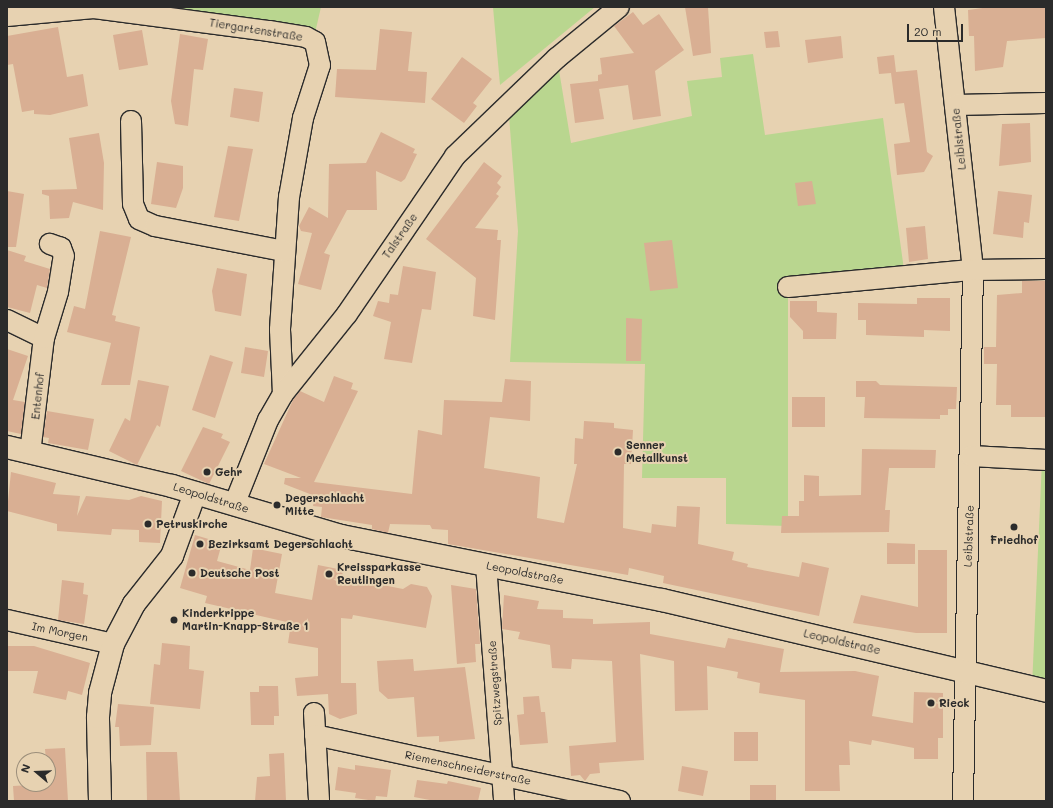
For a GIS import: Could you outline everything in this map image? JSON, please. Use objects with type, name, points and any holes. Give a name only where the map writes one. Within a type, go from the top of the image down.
[{"type":"street","name":"Talstraße","points":[[234,505],[268,420],[283,394],[347,314],[455,156],[557,58],[619,7]]},
{"type":"street","name":"Leiblstraße","points":[[944,7],[973,270],[963,801]]},
{"type":"street","name":"Tiergartenstraße","points":[[7,16],[94,8],[269,30],[306,37],[315,42],[320,64],[293,166],[284,251],[280,330],[283,394]]},
{"type":"street","points":[[955,105],[1046,103]]},
{"type":"street","points":[[131,121],[133,204],[139,219],[150,225],[284,251]]},
{"type":"street","name":"Entenhof","points":[[30,453],[44,338],[58,292],[64,256],[60,248],[50,244]]},
{"type":"street","points":[[788,287],[973,270],[1046,269]]},
{"type":"street","points":[[7,320],[44,338]]},
{"type":"street","name":"Leopoldstraße","points":[[7,447],[195,493],[348,538],[662,600],[1046,691]]},
{"type":"street","points":[[970,456],[1046,460]]},
{"type":"street","points":[[100,801],[98,717],[100,693],[113,644],[134,604],[172,556],[195,493]]},
{"type":"street","name":"Spitzwegstraße","points":[[486,565],[504,801]]},
{"type":"street","name":"Im Morgen","points":[[7,620],[113,644]]},
{"type":"street","points":[[314,713],[319,801]]},
{"type":"street","name":"Riemenschneiderstraße","points":[[315,735],[620,801]]},
{"type":"green space","points":[[157,7],[321,7],[315,33]]},
{"type":"green space","points":[[493,7],[595,7],[500,85]]},
{"type":"green space","points":[[753,54],[765,135],[883,118],[905,277],[788,287],[788,526],[726,524],[726,478],[642,478],[645,364],[510,362],[518,231],[508,103],[557,58],[571,143],[692,116],[687,81],[722,77],[720,58]]},
{"type":"green space","points":[[1042,460],[1046,460],[1046,691],[1032,687]]},
{"type":"building","points":[[685,7],[708,7],[711,53],[693,56]]},
{"type":"building","points":[[990,7],[1046,7],[1046,38],[1007,41],[1003,67],[975,71],[974,36],[969,36],[968,10]]},
{"type":"building","points":[[633,12],[643,25],[659,14],[684,50],[655,71],[661,116],[633,120],[628,85],[599,89],[604,119],[575,123],[570,84],[598,81],[598,75],[602,74],[600,58],[634,53],[614,26]]},
{"type":"building","points":[[58,27],[67,77],[83,74],[88,106],[50,115],[34,114],[34,110],[22,112],[13,64],[7,65],[7,36]]},
{"type":"building","points":[[380,29],[412,32],[408,71],[427,72],[425,103],[335,97],[337,69],[376,70]]},
{"type":"building","points":[[142,30],[148,65],[119,70],[113,35]]},
{"type":"building","points":[[778,31],[780,47],[766,48],[764,32]]},
{"type":"building","points":[[180,34],[208,39],[203,70],[194,69],[188,126],[175,124],[171,101]]},
{"type":"building","points":[[841,36],[843,58],[808,63],[805,40]]},
{"type":"building","points":[[894,55],[896,72],[917,70],[927,152],[933,156],[924,172],[897,175],[894,144],[910,142],[904,103],[895,104],[891,73],[879,74],[877,57]]},
{"type":"building","points":[[462,57],[492,79],[473,103],[477,106],[464,123],[431,99]]},
{"type":"building","points":[[234,88],[263,92],[259,122],[230,117]]},
{"type":"building","points":[[1030,123],[1031,162],[999,166],[1002,124]]},
{"type":"building","points":[[381,132],[415,149],[413,153],[417,154],[405,179],[401,182],[376,171],[377,210],[347,210],[324,253],[330,255],[321,290],[298,284],[312,233],[301,231],[299,226],[309,207],[328,218],[329,164],[366,163]]},
{"type":"building","points":[[99,133],[104,163],[103,210],[73,202],[69,218],[50,219],[49,196],[42,194],[42,190],[77,189],[69,138]]},
{"type":"building","points":[[228,146],[253,149],[239,221],[214,217]]},
{"type":"building","points":[[157,162],[183,166],[183,188],[176,208],[151,204]]},
{"type":"building","points":[[484,162],[502,176],[497,183],[501,187],[496,194],[499,196],[475,228],[498,230],[497,240],[501,240],[495,320],[473,316],[476,278],[426,239]]},
{"type":"building","points":[[812,181],[816,204],[798,206],[795,183]]},
{"type":"building","points":[[7,191],[24,194],[16,247],[7,247]]},
{"type":"building","points":[[998,191],[1032,195],[1029,223],[1024,222],[1023,238],[993,234]]},
{"type":"building","points":[[925,226],[928,259],[909,262],[906,228]]},
{"type":"building","points":[[100,231],[131,237],[112,315],[116,316],[115,321],[140,327],[130,385],[101,385],[111,343],[67,332],[74,306],[85,309]]},
{"type":"building","points":[[672,240],[678,288],[650,291],[644,243]]},
{"type":"building","points":[[7,250],[26,256],[24,261],[50,269],[47,288],[37,285],[30,313],[7,307]]},
{"type":"building","points":[[403,266],[436,272],[431,310],[422,309],[412,363],[384,359],[391,322],[373,316],[378,301],[389,303],[390,294],[398,295]]},
{"type":"building","points":[[217,268],[247,274],[241,316],[215,311],[212,291]]},
{"type":"building","points":[[1022,281],[1046,281],[1046,417],[1011,417],[1011,405],[996,405],[997,364],[984,364],[984,347],[996,347],[997,295],[1022,293]]},
{"type":"building","points":[[917,298],[950,298],[950,331],[924,330],[924,337],[866,335],[866,320],[858,320],[858,303],[917,304]]},
{"type":"building","points":[[790,301],[817,301],[817,312],[837,313],[836,339],[803,339],[803,331],[790,317]]},
{"type":"building","points":[[626,318],[642,319],[641,361],[626,361]]},
{"type":"building","points":[[245,347],[268,351],[264,377],[241,373]]},
{"type":"building","points":[[7,349],[28,356],[13,400],[25,402],[21,434],[7,431]]},
{"type":"building","points":[[210,355],[233,362],[215,418],[192,410]]},
{"type":"building","points":[[334,376],[353,383],[351,389],[358,391],[314,482],[412,494],[418,430],[442,435],[444,400],[502,402],[505,379],[531,381],[530,421],[490,417],[484,468],[540,477],[537,518],[564,523],[577,464],[574,464],[575,438],[583,439],[584,421],[614,423],[614,428],[633,430],[631,464],[624,464],[623,528],[651,533],[652,524],[676,527],[677,506],[700,507],[698,544],[734,552],[732,560],[748,564],[747,567],[799,577],[802,562],[829,568],[819,616],[663,583],[664,576],[629,568],[628,575],[448,544],[448,530],[432,529],[430,525],[390,524],[388,533],[372,529],[372,525],[321,517],[322,507],[313,506],[315,496],[284,484],[285,478],[301,478],[264,464],[293,400],[300,391],[324,402]]},
{"type":"building","points":[[138,380],[169,386],[160,427],[157,425],[137,465],[109,451],[125,418],[130,421]]},
{"type":"building","points":[[856,381],[876,381],[880,385],[957,387],[956,409],[948,409],[948,415],[940,415],[940,419],[864,418],[865,397],[856,397]]},
{"type":"building","points":[[792,397],[825,397],[825,427],[792,427]]},
{"type":"building","points":[[47,411],[94,419],[88,450],[48,443],[49,438],[43,437]]},
{"type":"building","points":[[203,427],[223,434],[221,438],[230,442],[209,484],[181,471]]},
{"type":"building","points":[[862,449],[936,450],[935,468],[889,468],[885,510],[890,510],[889,532],[781,533],[782,516],[799,516],[799,501],[804,501],[804,475],[819,476],[819,496],[861,495]]},
{"type":"building","points":[[11,472],[56,483],[53,494],[80,496],[77,516],[86,496],[129,500],[141,496],[162,501],[160,543],[139,542],[139,530],[112,529],[111,535],[57,531],[57,524],[7,511]]},
{"type":"building","points":[[195,535],[222,543],[217,561],[250,570],[253,548],[282,554],[275,593],[312,600],[318,565],[343,570],[342,577],[403,589],[411,584],[427,587],[432,596],[426,628],[353,615],[352,619],[341,618],[341,683],[356,683],[357,714],[340,719],[329,714],[328,694],[297,696],[295,678],[318,676],[318,648],[288,643],[291,623],[205,603],[207,596],[180,588]]},
{"type":"building","points":[[887,543],[915,544],[915,564],[887,564]]},
{"type":"building","points":[[918,550],[947,550],[947,633],[916,633],[853,623],[861,595],[918,607]]},
{"type":"building","points":[[62,580],[84,583],[83,594],[88,595],[84,624],[58,620]]},
{"type":"building","points":[[451,585],[476,589],[480,644],[475,644],[476,662],[457,664]]},
{"type":"building","points":[[504,595],[539,601],[537,609],[563,610],[563,618],[593,619],[593,624],[650,622],[650,634],[725,648],[728,638],[784,649],[780,672],[855,671],[879,676],[872,716],[913,723],[914,692],[943,693],[943,738],[938,738],[938,759],[914,759],[914,748],[872,740],[871,745],[849,741],[850,765],[839,765],[840,791],[805,791],[805,700],[759,693],[760,683],[737,678],[738,672],[707,666],[708,710],[675,711],[674,661],[640,654],[644,760],[599,763],[600,773],[590,774],[585,781],[580,775],[571,776],[569,746],[616,742],[612,661],[572,659],[571,669],[552,668],[550,645],[518,639],[520,632],[502,629]]},
{"type":"building","points":[[162,643],[190,646],[189,669],[204,671],[200,709],[150,704],[154,664],[160,665]]},
{"type":"building","points":[[7,646],[34,646],[90,663],[82,695],[68,691],[66,700],[33,693],[38,671],[7,671]]},
{"type":"building","points":[[413,659],[414,671],[465,667],[475,739],[439,742],[439,736],[417,737],[414,697],[388,699],[379,691],[377,661]]},
{"type":"building","points":[[259,686],[278,686],[279,716],[274,716],[274,725],[251,725],[250,692],[259,692]]},
{"type":"building","points":[[539,696],[541,712],[545,712],[548,743],[520,745],[517,715],[524,714],[523,697]]},
{"type":"building","points":[[118,704],[154,707],[151,745],[120,746],[119,727],[115,727]]},
{"type":"building","points":[[734,732],[758,732],[758,761],[734,761]]},
{"type":"building","points":[[65,748],[68,801],[14,801],[13,786],[16,786],[16,792],[56,792],[56,752],[45,752],[45,749]]},
{"type":"building","points":[[146,752],[177,752],[180,801],[147,801]]},
{"type":"building","points":[[284,753],[286,801],[255,801],[257,777],[270,776],[269,754]]},
{"type":"building","points":[[355,765],[391,770],[387,797],[376,796],[375,801],[355,798],[356,793],[335,790],[338,767],[355,770]]},
{"type":"building","points":[[682,766],[708,771],[703,796],[678,791]]},
{"type":"building","points":[[417,780],[447,784],[448,781],[481,788],[478,801],[435,801],[414,797]]},
{"type":"building","points":[[750,785],[776,785],[776,801],[750,801]]},
{"type":"place","name":"Senner Metallkunst","points":[[618,452]]},
{"type":"place","name":"Gehr","points":[[207,472]]},
{"type":"place","name":"Degerschlacht Mitte","points":[[277,505]]},
{"type":"place","name":"Petruskirche","points":[[148,524]]},
{"type":"place","name":"Friedhof","points":[[1014,527]]},
{"type":"place","name":"Bezirksamt Degerschlacht","points":[[200,544]]},
{"type":"place","name":"Deutsche Post","points":[[192,573]]},
{"type":"place","name":"Kreissparkasse Reutlingen","points":[[329,574]]},
{"type":"place","name":"Kinderkrippe Martin-Knapp-Straße 1","points":[[174,620]]},
{"type":"place","name":"Rieck","points":[[931,703]]}]
